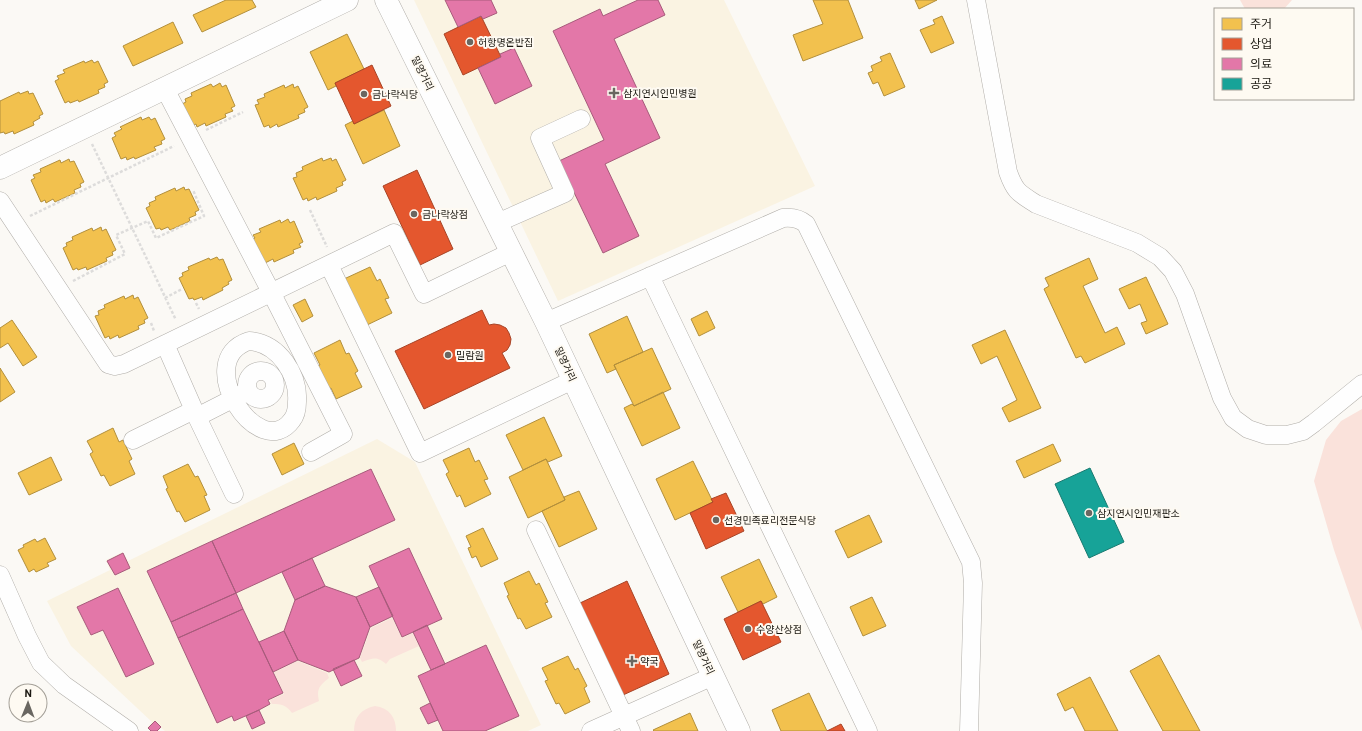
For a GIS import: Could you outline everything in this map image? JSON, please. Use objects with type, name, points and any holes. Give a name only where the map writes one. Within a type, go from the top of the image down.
[{"type":"main road","points":[[0,168],[348,0]]},
{"type":"main road","name":"밀영거리","points":[[386,0],[546,322],[739,731]]},
{"type":"street","points":[[976,0],[1008,172],[1014,187],[1023,196],[1036,204],[1137,243],[1160,257],[1173,271],[1185,294],[1222,398],[1233,418],[1248,429],[1266,435],[1287,436],[1302,431],[1314,423],[1362,384]]},
{"type":"street","points":[[165,88],[343,434],[311,452]]},
{"type":"street","points":[[497,223],[565,193],[540,138],[581,119]]},
{"type":"street","points":[[0,201],[108,364],[115,366],[124,364],[394,233],[424,294],[511,252]]},
{"type":"street","points":[[546,322],[783,218],[801,220],[806,224],[971,562],[973,583],[969,731]]},
{"type":"street","points":[[331,263],[420,453],[573,380]]},
{"type":"street","points":[[650,276],[868,731]]},
{"type":"street","points":[[250,341],[258,342],[275,351],[290,371],[296,386],[297,408],[295,416],[290,423],[275,431],[258,427],[241,412],[241,395],[229,386],[227,364],[234,349],[241,344],[250,341]]},
{"type":"street","points":[[165,344],[234,494]]},
{"type":"street","points":[[133,440],[241,395],[252,396],[258,399],[270,397],[274,392],[274,380],[306,362]]},
{"type":"street","points":[[536,530],[628,723]]},
{"type":"street","points":[[0,575],[26,636],[41,663],[64,685],[129,731]]},
{"type":"street","points":[[591,731],[628,723],[713,676]]},
{"type":"path","points":[[15,223],[243,112]]},
{"type":"path","points":[[84,127],[183,335]]},
{"type":"path","points":[[58,289],[125,254],[116,235],[148,220],[156,238],[204,216],[193,190]]},
{"type":"path","points":[[310,210],[331,263]]},
{"type":"path","points":[[165,298],[182,289]]},
{"type":"shaded area","name":"삼지연시인민병원","points":[[414,0],[724,0],[815,186],[558,301]]},
{"type":"shaded area","points":[[1240,0],[1292,0],[1285,8],[1244,8]]},
{"type":"shaded area","points":[[1362,409],[1362,631],[1334,550],[1314,481],[1326,440],[1341,421]]},
{"type":"shaded area","points":[[377,439],[415,462],[541,725],[528,731],[165,731],[161,728],[158,731],[151,731],[147,728],[152,722],[71,646],[47,601],[110,570],[106,560],[123,552],[128,561]]},
{"type":"shaded area","points":[[392,618],[402,638],[413,633],[419,646],[390,659],[386,664],[375,658],[362,662],[360,658],[371,628]]},
{"type":"shaded area","points":[[298,661],[327,673],[329,678],[318,690],[319,701],[292,713],[284,706],[272,704],[270,700],[284,694],[274,672]]},
{"type":"shaded area","points":[[375,706],[388,711],[391,714],[395,721],[396,731],[354,731],[355,722],[359,714],[370,707]]},
{"type":"building: 주거","points":[[226,0],[252,0],[256,7],[202,32],[193,15]]},
{"type":"building: 주거","points":[[813,0],[848,0],[863,38],[803,61],[793,35],[823,24]]},
{"type":"building: 주거","points":[[915,0],[937,0],[919,9]]},
{"type":"building: 주거","points":[[942,16],[954,43],[931,53],[920,30],[935,24],[933,20]]},
{"type":"building: 주거","points":[[173,22],[183,43],[133,66],[123,46]]},
{"type":"building: 주거","points":[[347,34],[364,69],[335,83],[336,86],[328,90],[310,52]]},
{"type":"building: 주거","points":[[890,53],[905,87],[884,96],[878,82],[873,84],[868,73],[873,71],[871,66],[882,61],[880,57]]},
{"type":"building: 주거","points":[[92,60],[94,63],[98,61],[108,82],[104,84],[105,87],[98,90],[99,93],[79,102],[78,100],[65,103],[55,81],[59,79],[57,76],[65,73],[63,70],[84,61],[85,63]]},
{"type":"building: 주거","points":[[220,83],[222,87],[226,85],[235,106],[231,108],[233,111],[225,114],[226,117],[206,126],[205,123],[197,127],[196,124],[192,126],[182,104],[186,102],[185,99],[192,96],[191,93],[211,84],[213,87]]},
{"type":"building: 주거","points":[[293,84],[294,88],[298,86],[308,107],[304,109],[305,112],[298,115],[299,118],[278,127],[277,124],[270,128],[269,125],[264,127],[255,105],[259,104],[257,100],[265,97],[264,94],[284,85],[285,88]]},
{"type":"building: 주거","points":[[28,91],[29,94],[33,93],[43,114],[39,116],[40,118],[33,122],[34,125],[14,134],[13,131],[5,134],[4,132],[0,133],[0,101],[19,92],[20,94]]},
{"type":"building: 주거","points":[[384,110],[400,146],[363,164],[345,125],[353,121],[354,124]]},
{"type":"building: 주거","points":[[141,117],[142,120],[149,117],[151,120],[155,118],[165,139],[161,141],[162,144],[154,147],[156,150],[135,159],[134,157],[127,160],[126,157],[121,159],[112,138],[116,136],[114,133],[122,129],[120,127]]},
{"type":"building: 주거","points":[[322,158],[323,161],[331,158],[332,161],[336,159],[346,180],[342,182],[343,185],[336,188],[337,191],[317,200],[316,197],[308,201],[307,198],[303,200],[293,178],[297,177],[296,173],[303,170],[302,167]]},
{"type":"building: 주거","points":[[69,159],[70,162],[74,161],[84,182],[80,184],[81,187],[74,190],[75,193],[55,202],[53,199],[46,203],[45,200],[41,202],[31,180],[35,178],[33,175],[41,172],[40,169],[60,160],[61,163]]},
{"type":"building: 주거","points":[[184,187],[185,190],[189,189],[199,210],[195,212],[196,215],[189,218],[190,221],[170,230],[168,227],[161,230],[160,228],[156,229],[146,208],[150,206],[149,203],[156,200],[155,197],[175,188],[176,191]]},
{"type":"building: 주거","points":[[288,219],[290,223],[294,221],[303,242],[299,244],[301,247],[293,250],[294,253],[274,262],[273,259],[265,263],[251,240],[255,238],[253,235],[261,232],[259,229],[280,220],[281,223]]},
{"type":"building: 주거","points":[[101,227],[102,231],[106,229],[116,250],[112,252],[113,255],[106,258],[107,261],[87,270],[86,267],[73,270],[63,248],[67,246],[66,243],[73,240],[72,237],[92,228],[93,231]]},
{"type":"building: 주거","points":[[217,257],[219,260],[223,259],[232,280],[228,282],[229,284],[222,288],[223,290],[203,300],[202,297],[194,300],[193,298],[189,299],[179,278],[183,276],[182,273],[189,270],[188,267],[209,258],[210,260]]},
{"type":"building: 주거","points":[[1089,258],[1098,279],[1083,286],[1105,333],[1117,327],[1125,344],[1085,363],[1081,356],[1076,358],[1044,289],[1049,286],[1045,278]]},
{"type":"building: 주거","points":[[370,267],[377,281],[380,279],[389,298],[385,299],[392,313],[367,325],[344,279]]},
{"type":"building: 주거","points":[[1146,277],[1168,324],[1146,334],[1141,323],[1147,321],[1140,304],[1129,309],[1119,289]]},
{"type":"building: 주거","points":[[133,295],[134,299],[138,297],[148,318],[144,320],[145,323],[138,326],[139,329],[119,338],[118,335],[110,339],[109,336],[105,338],[95,316],[99,315],[98,311],[105,308],[104,305],[124,296],[125,299]]},
{"type":"building: 주거","points":[[305,299],[313,316],[302,322],[293,305]]},
{"type":"building: 주거","points":[[707,311],[715,328],[699,336],[691,319]]},
{"type":"building: 주거","points":[[627,316],[643,352],[614,365],[616,369],[607,373],[589,334]]},
{"type":"building: 주거","points":[[12,320],[37,357],[23,366],[8,343],[0,348],[0,328]]},
{"type":"building: 주거","points":[[1005,330],[1041,408],[1009,422],[1002,408],[1017,400],[997,356],[981,364],[972,345]]},
{"type":"building: 주거","points":[[340,340],[346,354],[349,353],[358,371],[355,373],[362,387],[336,399],[331,388],[328,389],[317,366],[320,365],[314,353]]},
{"type":"building: 주거","points":[[652,348],[671,389],[634,406],[614,365]]},
{"type":"building: 주거","points":[[0,368],[15,392],[0,402]]},
{"type":"building: 주거","points":[[663,392],[680,428],[642,446],[624,408],[632,404],[634,406]]},
{"type":"building: 주거","points":[[544,417],[562,456],[548,462],[546,459],[523,470],[506,435]]},
{"type":"building: 주거","points":[[113,428],[119,442],[123,440],[132,459],[129,461],[135,474],[110,486],[104,475],[101,476],[90,454],[93,452],[87,441]]},
{"type":"building: 주거","points":[[294,443],[304,464],[282,475],[272,454]]},
{"type":"building: 주거","points":[[1053,444],[1061,461],[1024,478],[1016,461]]},
{"type":"building: 주거","points":[[469,448],[475,462],[479,460],[488,479],[484,480],[491,494],[465,507],[460,495],[457,497],[446,474],[449,472],[443,460]]},
{"type":"building: 주거","points":[[51,457],[62,480],[29,495],[18,473]]},
{"type":"building: 주거","points":[[546,459],[565,500],[528,518],[509,477]]},
{"type":"building: 주거","points":[[693,461],[713,502],[675,520],[656,479]]},
{"type":"building: 주거","points":[[188,464],[195,477],[198,476],[207,495],[204,496],[210,510],[185,522],[179,511],[177,512],[166,489],[168,488],[163,476]]},
{"type":"building: 주거","points":[[579,491],[597,529],[559,547],[542,511],[565,500],[564,497]]},
{"type":"building: 주거","points":[[869,515],[882,542],[848,558],[835,531]]},
{"type":"building: 주거","points":[[483,528],[498,559],[481,567],[476,556],[472,558],[468,548],[471,547],[466,536]]},
{"type":"building: 주거","points":[[45,538],[56,559],[47,563],[49,566],[36,572],[34,569],[29,572],[18,550],[24,547],[23,545],[35,539],[37,542]]},
{"type":"building: 주거","points":[[759,559],[777,597],[763,604],[761,601],[738,612],[721,577]]},
{"type":"building: 주거","points":[[529,571],[536,585],[539,583],[548,602],[545,603],[552,617],[526,629],[520,618],[518,619],[507,596],[509,595],[504,583]]},
{"type":"building: 주거","points":[[872,597],[886,626],[863,636],[850,607]]},
{"type":"building: 주거","points":[[1159,655],[1200,731],[1163,731],[1130,671]]},
{"type":"building: 주거","points":[[568,656],[575,670],[578,668],[587,686],[584,688],[590,702],[565,714],[559,703],[556,704],[545,681],[548,680],[542,668]]},
{"type":"building: 주거","points":[[1090,677],[1118,731],[1085,731],[1073,707],[1065,711],[1057,694]]},
{"type":"building: 주거","points":[[809,693],[827,731],[781,731],[772,710]]},
{"type":"building: 주거","points":[[690,713],[698,731],[653,730]]},
{"type":"building: 상업","points":[[481,16],[501,57],[463,75],[444,34]]},
{"type":"building: 상업","points":[[372,65],[391,106],[354,124],[335,83]]},
{"type":"building: 상업","points":[[417,170],[453,249],[420,265],[383,186]]},
{"type":"building: 상업","points":[[482,310],[489,325],[500,325],[506,328],[509,333],[511,339],[510,345],[507,350],[502,353],[510,368],[424,409],[395,351]]},
{"type":"building: 상업","points":[[726,493],[744,531],[706,549],[690,513],[713,502],[711,499]]},
{"type":"building: 상업","points":[[627,581],[669,674],[623,695],[580,603]]},
{"type":"building: 상업","points":[[761,601],[781,642],[743,660],[724,619]]},
{"type":"building: 상업","points":[[841,724],[845,731],[827,731]]},
{"type":"building: 의료","points":[[445,0],[491,0],[497,13],[483,19],[481,16],[458,27]]},
{"type":"building: 의료","points":[[638,0],[658,0],[665,15],[614,39],[660,138],[605,164],[639,236],[603,253],[559,161],[604,140],[553,31],[600,9],[603,16]]},
{"type":"building: 의료","points":[[514,48],[532,86],[495,104],[478,68],[501,57],[500,54]]},
{"type":"building: 의료","points":[[371,469],[395,520],[236,593],[212,541]]},
{"type":"building: 의료","points":[[212,541],[236,593],[171,622],[147,571]]},
{"type":"building: 의료","points":[[409,548],[442,619],[402,637],[369,566]]},
{"type":"building: 의료","points":[[123,553],[130,568],[115,575],[107,561]]},
{"type":"building: 의료","points":[[312,558],[325,586],[295,600],[282,572]]},
{"type":"building: 의료","points":[[325,586],[356,597],[370,627],[359,658],[329,672],[298,660],[284,631],[295,600]]},
{"type":"building: 의료","points":[[379,587],[393,616],[370,627],[356,597]]},
{"type":"building: 의료","points":[[118,588],[154,664],[126,677],[103,630],[91,635],[77,607]]},
{"type":"building: 의료","points":[[236,593],[243,609],[178,638],[171,622]]},
{"type":"building: 의료","points":[[243,609],[283,693],[268,700],[270,704],[259,710],[234,721],[232,716],[217,723],[178,638]]},
{"type":"building: 의료","points":[[427,625],[445,664],[431,670],[413,632]]},
{"type":"building: 의료","points":[[284,631],[298,660],[273,672],[259,642]]},
{"type":"building: 의료","points":[[486,645],[519,716],[485,731],[443,731],[418,676]]},
{"type":"building: 의료","points":[[354,660],[362,676],[341,686],[333,669]]},
{"type":"building: 의료","points":[[430,703],[438,720],[428,724],[420,708]]},
{"type":"building: 의료","points":[[259,710],[265,723],[252,729],[246,716]]},
{"type":"building: 의료","points":[[155,721],[161,727],[157,731],[151,731],[148,728]]},
{"type":"building: 공공","name":"삼지연시인민재판소","points":[[1090,468],[1124,542],[1089,558],[1055,484]]},
{"type":"place","name":"허항명온반집","points":[[470,42]]},
{"type":"place","name":"삼지연시인민병원","points":[[614,93]]},
{"type":"place","name":"금나락식당","points":[[364,94]]},
{"type":"place","name":"금나락상점","points":[[414,214]]},
{"type":"place","name":"밀람원","points":[[448,355]]},
{"type":"place","name":"삼지연시인민재판소","points":[[1089,513]]},
{"type":"place","name":"선경민족료리전문식당","points":[[716,520]]},
{"type":"place","name":"수양산상점","points":[[748,629]]},
{"type":"place","name":"약국","points":[[632,661]]}]
